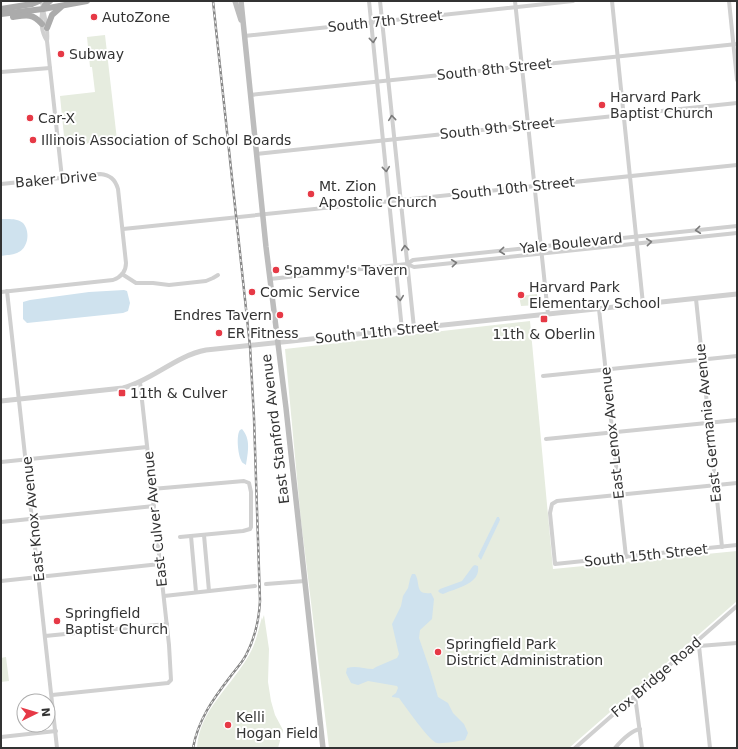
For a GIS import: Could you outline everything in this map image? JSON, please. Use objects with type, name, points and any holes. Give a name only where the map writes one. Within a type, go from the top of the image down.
[{"type":"main road","points":[[1,9],[32,4],[39,1]]},
{"type":"main road","points":[[43,9],[50,1]]},
{"type":"main road","points":[[1,14],[64,6],[87,1]]},
{"type":"main road","name":"East Stanford Avenue","points":[[235,1],[244,36]]},
{"type":"main road","name":"East Stanford Avenue","points":[[241,1],[256,154],[277,343],[286,408],[323,748]]},
{"type":"main road","points":[[1,18],[30,15],[36,18],[44,26],[53,13],[64,6]]},
{"type":"street","points":[[42,1],[43,9],[41,16],[44,26],[50,68],[62,178]]},
{"type":"street","points":[[369,1],[402,330]]},
{"type":"street","points":[[380,1],[414,328]]},
{"type":"street","points":[[515,1],[548,314]]},
{"type":"street","name":"South 7th Street","points":[[244,36],[573,1]]},
{"type":"street","points":[[612,1],[643,304]]},
{"type":"street","points":[[729,1],[735,44],[737,80]]},
{"type":"street","name":"South 8th Street","points":[[250,94],[735,44]]},
{"type":"street","points":[[1,72],[50,68]]},
{"type":"street","name":"South 9th Street","points":[[256,154],[737,103]]},
{"type":"street","name":"South 10th Street","points":[[122,229],[737,165]]},
{"type":"street","name":"Baker Drive","points":[[1,184],[100,174],[111,177],[116,183],[118,189],[122,229]]},
{"type":"street","name":"Yale Boulevard","points":[[270,278],[407,264],[413,260],[737,226]]},
{"type":"street","points":[[1,292],[113,280],[122,274],[125,269],[126,263],[122,229]]},
{"type":"street","name":"Yale Boulevard","points":[[407,264],[413,267],[737,233]]},
{"type":"street","points":[[122,274],[136,283],[169,285],[206,281],[218,275]]},
{"type":"street","name":"East Knox Avenue","points":[[8,291],[52,693]]},
{"type":"street","name":"South 11th Street","points":[[1,402],[116,389],[140,382],[180,358],[196,352],[737,294]]},
{"type":"street","name":"East Germania Avenue","points":[[696,299],[722,547]]},
{"type":"street","name":"East Lenox Avenue","points":[[598,309],[626,557]]},
{"type":"street","points":[[543,376],[737,356]]},
{"type":"street","name":"East Culver Avenue","points":[[56,695],[168,683],[171,680],[167,624],[140,382]]},
{"type":"street","points":[[546,439],[737,420]]},
{"type":"street","points":[[1,462],[147,447]]},
{"type":"street","points":[[152,489],[244,481],[249,483],[251,492],[250,529],[180,537]]},
{"type":"street","points":[[619,495],[737,483]]},
{"type":"street","name":"South 15th Street","points":[[619,495],[561,501],[552,504],[550,513],[555,564],[737,545]]},
{"type":"street","points":[[1,522],[154,506]]},
{"type":"street","points":[[204,535],[209,590]]},
{"type":"street","points":[[190,536],[196,592]]},
{"type":"street","points":[[1,581],[160,564]]},
{"type":"street","points":[[266,584],[304,581]]},
{"type":"street","points":[[164,596],[255,586]]},
{"type":"street","name":"Fox Bridge Road","points":[[575,748],[737,606]]},
{"type":"street","points":[[45,636],[167,624]]},
{"type":"street","points":[[696,642],[699,646],[710,748]]},
{"type":"street","points":[[699,646],[737,643]]},
{"type":"street","points":[[635,696],[642,748]]},
{"type":"street","points":[[615,748],[635,730],[640,730]]},
{"type":"street","name":"East Knox Avenue","points":[[56,731],[57,748]]},
{"type":"street","points":[[1,737],[38,733]]},
{"type":"shaded area","points":[[105,35],[117,140],[65,146],[60,96],[95,92],[92,67],[90,67],[87,37]]},
{"type":"shaded area","points":[[537,294],[538,305],[521,306],[519,296]]},
{"type":"shaded area","points":[[530,321],[553,569],[737,551],[737,601],[569,748],[329,748],[301,521],[285,349]]},
{"type":"shaded area","points":[[264,615],[269,649],[268,682],[271,701],[275,715],[283,730],[278,748],[197,748],[199,734],[210,710],[249,655]]},
{"type":"shaded area","points":[[6,657],[9,681],[1,682],[1,658]]},
{"type":"water","points":[[1,219],[18,220],[23,223],[28,235],[26,244],[21,251],[11,255],[1,256]]},
{"type":"water","points":[[127,291],[130,303],[128,311],[123,313],[27,323],[23,319],[23,302],[89,292]]},
{"type":"water","points":[[242,429],[248,441],[246,465],[241,461],[238,449],[238,436],[240,430]]},
{"type":"water","points":[[497,517],[499,517],[500,520],[481,560],[478,556]]},
{"type":"water","points":[[475,565],[478,566],[478,572],[472,581],[443,594],[438,591],[462,581]]},
{"type":"water","points":[[412,574],[415,574],[417,577],[420,590],[422,592],[431,593],[434,599],[432,619],[420,630],[419,638],[438,697],[448,703],[453,713],[464,724],[468,733],[465,740],[437,743],[423,730],[399,698],[392,697],[396,693],[398,688],[397,686],[368,681],[358,685],[351,683],[346,673],[347,668],[350,667],[373,669],[397,658],[399,654],[392,624],[401,606],[403,596],[408,588]]},
{"type":"railway","points":[[193,748],[198,728],[207,710],[218,693],[243,661],[249,649],[256,629],[260,601],[250,346],[213,1]]},
{"type":"place","name":"AutoZone","points":[[94,17]]},
{"type":"place","name":"Subway","points":[[61,54]]},
{"type":"place","name":"Harvard Park Baptist Church","points":[[602,105]]},
{"type":"place","name":"Car-X","points":[[30,118]]},
{"type":"place","name":"Illinois Association of School Boards","points":[[33,140]]},
{"type":"place","name":"Mt. Zion Apostolic Church","points":[[311,194]]},
{"type":"place","name":"Spammy's Tavern","points":[[276,270]]},
{"type":"place","name":"Comic Service","points":[[252,292]]},
{"type":"place","name":"Harvard Park Elementary School","points":[[521,295]]},
{"type":"place","name":"Endres Tavern","points":[[280,315]]},
{"type":"place","name":"11th & Oberlin","points":[[544,319]]},
{"type":"place","name":"ER Fitness","points":[[219,333]]},
{"type":"place","name":"11th & Culver","points":[[122,393]]},
{"type":"place","name":"Springfield Baptist Church","points":[[57,621]]},
{"type":"place","name":"Springfield Park District Administration","points":[[438,652]]},
{"type":"place","name":"Kelli Hogan Field","points":[[228,725]]}]
